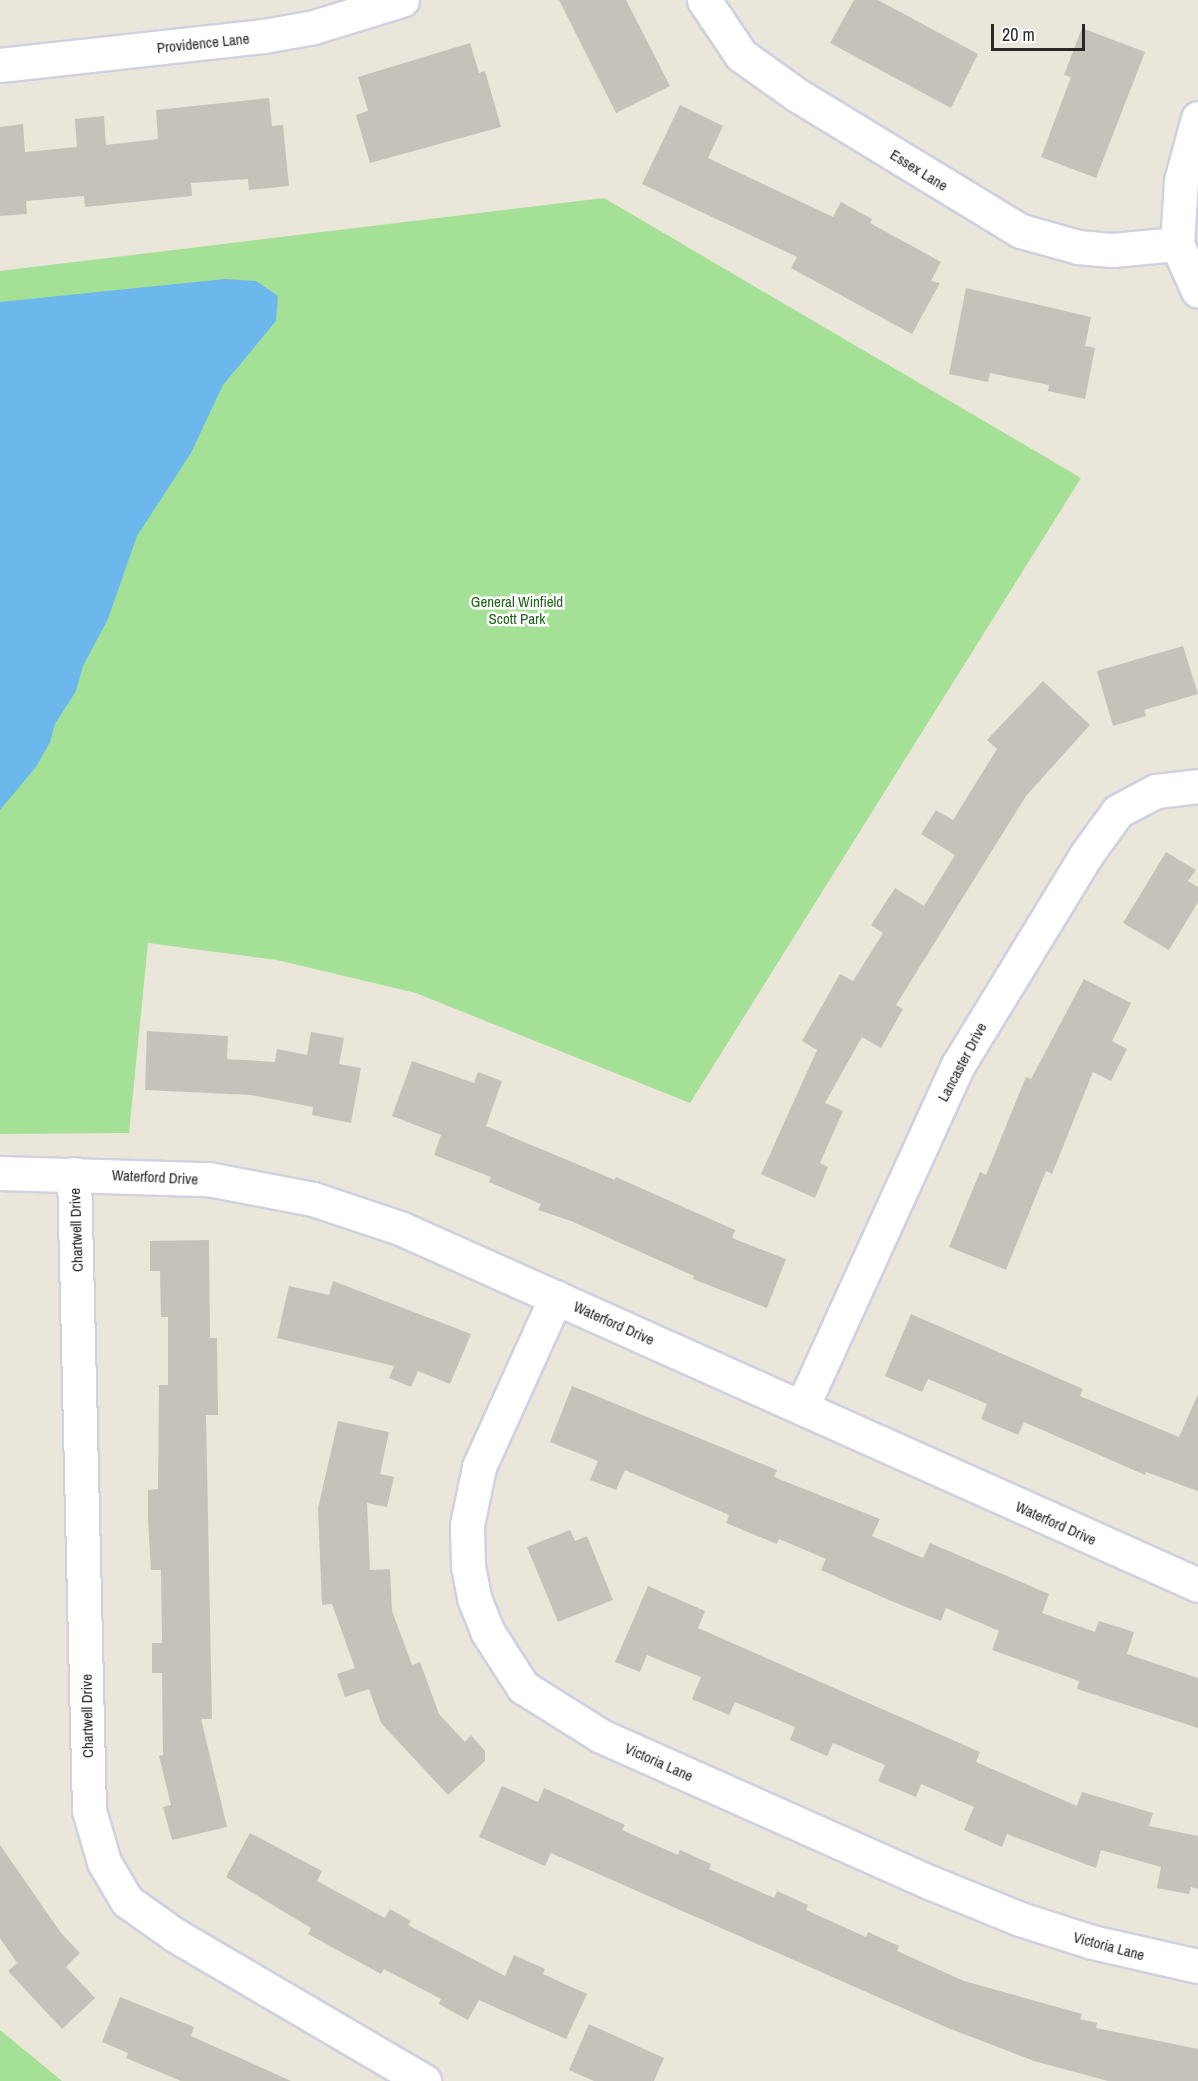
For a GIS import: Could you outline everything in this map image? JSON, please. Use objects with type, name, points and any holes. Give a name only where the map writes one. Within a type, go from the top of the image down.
[{"type":"street","name":"Providence Lane","points":[[0,65],[264,36],[314,27],[402,0]]},
{"type":"street","name":"Essex Lane","points":[[704,0],[741,55],[797,94],[1021,231],[1078,248],[1112,250],[1178,244]]},
{"type":"street","points":[[1198,118],[1182,172],[1178,244],[1198,291]]},
{"type":"street","name":"Lancaster Drive","points":[[802,1407],[958,1065],[1086,855],[1118,811],[1156,791],[1198,786]]},
{"type":"street","name":"Waterford Drive","points":[[0,1173],[208,1179],[313,1199],[400,1228],[1198,1585]]},
{"type":"street","name":"Chartwell Drive","points":[[74,1174],[89,1810],[104,1862],[127,1901],[175,1935],[424,2081]]},
{"type":"street","name":"Victoria Lane","points":[[556,1297],[479,1467],[467,1525],[468,1566],[474,1598],[487,1631],[523,1687],[601,1736],[929,1882],[1020,1919],[1092,1942],[1198,1966]]},
{"type":"green space","name":"General Winfield Scott Park","points":[[604,198],[1081,478],[690,1103],[416,993],[277,960],[148,943],[129,1133],[0,1134],[0,271]]},
{"type":"green space","points":[[0,2030],[62,2081],[0,2081]]},
{"type":"water","points":[[225,279],[256,281],[278,296],[276,321],[223,385],[191,453],[137,536],[108,619],[83,666],[76,691],[55,724],[50,742],[36,767],[0,810],[0,302]]},
{"type":"building","points":[[559,0],[626,0],[670,86],[616,113]]},
{"type":"building","points":[[854,0],[878,0],[978,54],[951,108],[830,43]]},
{"type":"building","points":[[1082,28],[1145,52],[1096,178],[1041,157],[1071,77],[1064,75]]},
{"type":"building","points":[[470,43],[479,73],[485,71],[501,127],[370,163],[356,115],[368,111],[358,77]]},
{"type":"building","points":[[269,98],[272,126],[283,125],[289,186],[249,190],[248,179],[191,183],[192,196],[85,207],[84,196],[26,201],[27,214],[0,216],[0,127],[23,124],[25,152],[77,147],[75,119],[104,116],[106,145],[158,139],[156,110]]},
{"type":"building","points":[[680,105],[723,126],[708,158],[833,217],[841,202],[872,219],[870,223],[941,262],[931,281],[940,283],[912,334],[791,268],[797,257],[642,184]]},
{"type":"building","points":[[966,288],[1091,317],[1085,346],[1095,348],[1085,399],[1048,391],[1049,385],[990,373],[988,382],[949,374]]},
{"type":"building","points":[[1183,646],[1198,694],[1144,710],[1146,716],[1113,726],[1097,671]]},
{"type":"building","points":[[1043,681],[1090,725],[1026,796],[896,1005],[903,1009],[881,1048],[862,1037],[825,1103],[843,1111],[820,1163],[828,1167],[815,1198],[761,1174],[817,1050],[802,1041],[840,974],[853,981],[883,933],[871,925],[895,888],[924,906],[955,855],[921,834],[936,810],[953,820],[997,749],[987,740]]},
{"type":"building","points":[[1166,852],[1196,870],[1188,881],[1198,887],[1198,902],[1169,950],[1123,923]]},
{"type":"building","points":[[1084,979],[1131,1003],[1112,1041],[1127,1049],[1111,1081],[1093,1072],[1052,1174],[1046,1171],[1006,1270],[949,1247],[980,1172],[986,1175],[1026,1077],[1031,1079]]},
{"type":"building","points":[[147,1031],[228,1036],[227,1059],[275,1062],[277,1049],[307,1055],[311,1032],[344,1038],[339,1064],[361,1068],[351,1123],[312,1115],[313,1107],[251,1095],[145,1090]]},
{"type":"building","points":[[412,1061],[474,1083],[478,1072],[502,1081],[486,1126],[615,1180],[616,1177],[735,1230],[732,1238],[786,1259],[767,1308],[693,1279],[694,1276],[571,1221],[538,1210],[541,1204],[489,1182],[491,1177],[434,1155],[441,1135],[392,1116]]},
{"type":"building","points":[[209,1240],[210,1338],[217,1338],[218,1415],[206,1415],[212,1719],[201,1719],[227,1827],[172,1840],[163,1807],[171,1805],[159,1756],[163,1755],[162,1673],[152,1673],[152,1643],[162,1643],[161,1570],[151,1570],[148,1520],[148,1490],[158,1489],[159,1385],[168,1385],[168,1317],[161,1317],[160,1271],[150,1271],[150,1241]]},
{"type":"building","points":[[333,1281],[471,1334],[450,1384],[418,1371],[411,1387],[389,1378],[394,1366],[277,1338],[289,1286],[329,1295]]},
{"type":"building","points":[[911,1314],[1083,1389],[1080,1396],[1179,1437],[1198,1394],[1198,1491],[1146,1472],[1145,1475],[1024,1422],[1018,1435],[981,1419],[987,1404],[928,1379],[922,1392],[885,1376]]},
{"type":"building","points":[[572,1386],[777,1470],[774,1477],[880,1519],[872,1536],[923,1558],[930,1543],[1049,1594],[1042,1613],[1095,1632],[1099,1621],[1134,1632],[1127,1654],[1198,1678],[1198,1728],[1077,1689],[1079,1681],[992,1650],[999,1631],[946,1608],[941,1621],[889,1600],[821,1570],[826,1559],[779,1539],[777,1544],[726,1523],[729,1515],[625,1470],[616,1490],[590,1480],[598,1461],[550,1442]]},
{"type":"building","points":[[338,1421],[389,1432],[380,1474],[394,1477],[387,1507],[367,1503],[370,1570],[390,1569],[392,1611],[412,1665],[420,1662],[439,1714],[465,1742],[471,1735],[485,1751],[485,1761],[448,1795],[381,1723],[369,1689],[345,1697],[337,1674],[355,1668],[332,1604],[322,1605],[318,1508]]},
{"type":"building","points":[[570,1530],[575,1541],[587,1536],[613,1600],[558,1622],[527,1547]]},
{"type":"building","points":[[648,1586],[705,1611],[698,1628],[980,1752],[976,1762],[1077,1806],[1082,1792],[1153,1813],[1149,1826],[1198,1836],[1198,1889],[1191,1887],[1189,1894],[1157,1888],[1161,1867],[1101,1850],[1096,1868],[1007,1834],[1002,1847],[964,1830],[974,1807],[921,1784],[916,1797],[878,1781],[885,1765],[833,1743],[827,1756],[790,1740],[795,1727],[735,1702],[729,1715],[692,1699],[701,1677],[647,1655],[640,1672],[615,1662]]},
{"type":"building","points":[[502,1786],[538,1802],[544,1788],[625,1825],[622,1830],[678,1855],[680,1850],[711,1864],[709,1869],[774,1898],[777,1891],[808,1905],[806,1910],[866,1937],[868,1932],[899,1946],[897,1951],[964,1981],[1082,2014],[1080,2019],[1097,2023],[1096,2028],[1198,2049],[1198,2081],[1108,2081],[1034,2061],[948,2028],[551,1853],[545,1866],[479,1837]]},
{"type":"building","points":[[250,1833],[322,1871],[317,1881],[385,1918],[390,1909],[411,1921],[408,1925],[505,1976],[514,1955],[545,1969],[543,1974],[587,1994],[566,2039],[479,2000],[468,2020],[439,2004],[441,1999],[384,1969],[381,1974],[308,1934],[311,1928],[226,1877]]},
{"type":"building","points":[[0,1845],[61,1933],[80,1953],[66,1967],[95,1998],[62,2029],[8,1971],[17,1963],[0,1938]]},
{"type":"building","points":[[120,1997],[194,2027],[191,2036],[291,2081],[181,2081],[126,2058],[128,2053],[102,2042]]},
{"type":"building","points":[[589,2024],[664,2058],[654,2081],[594,2081],[569,2070]]}]
